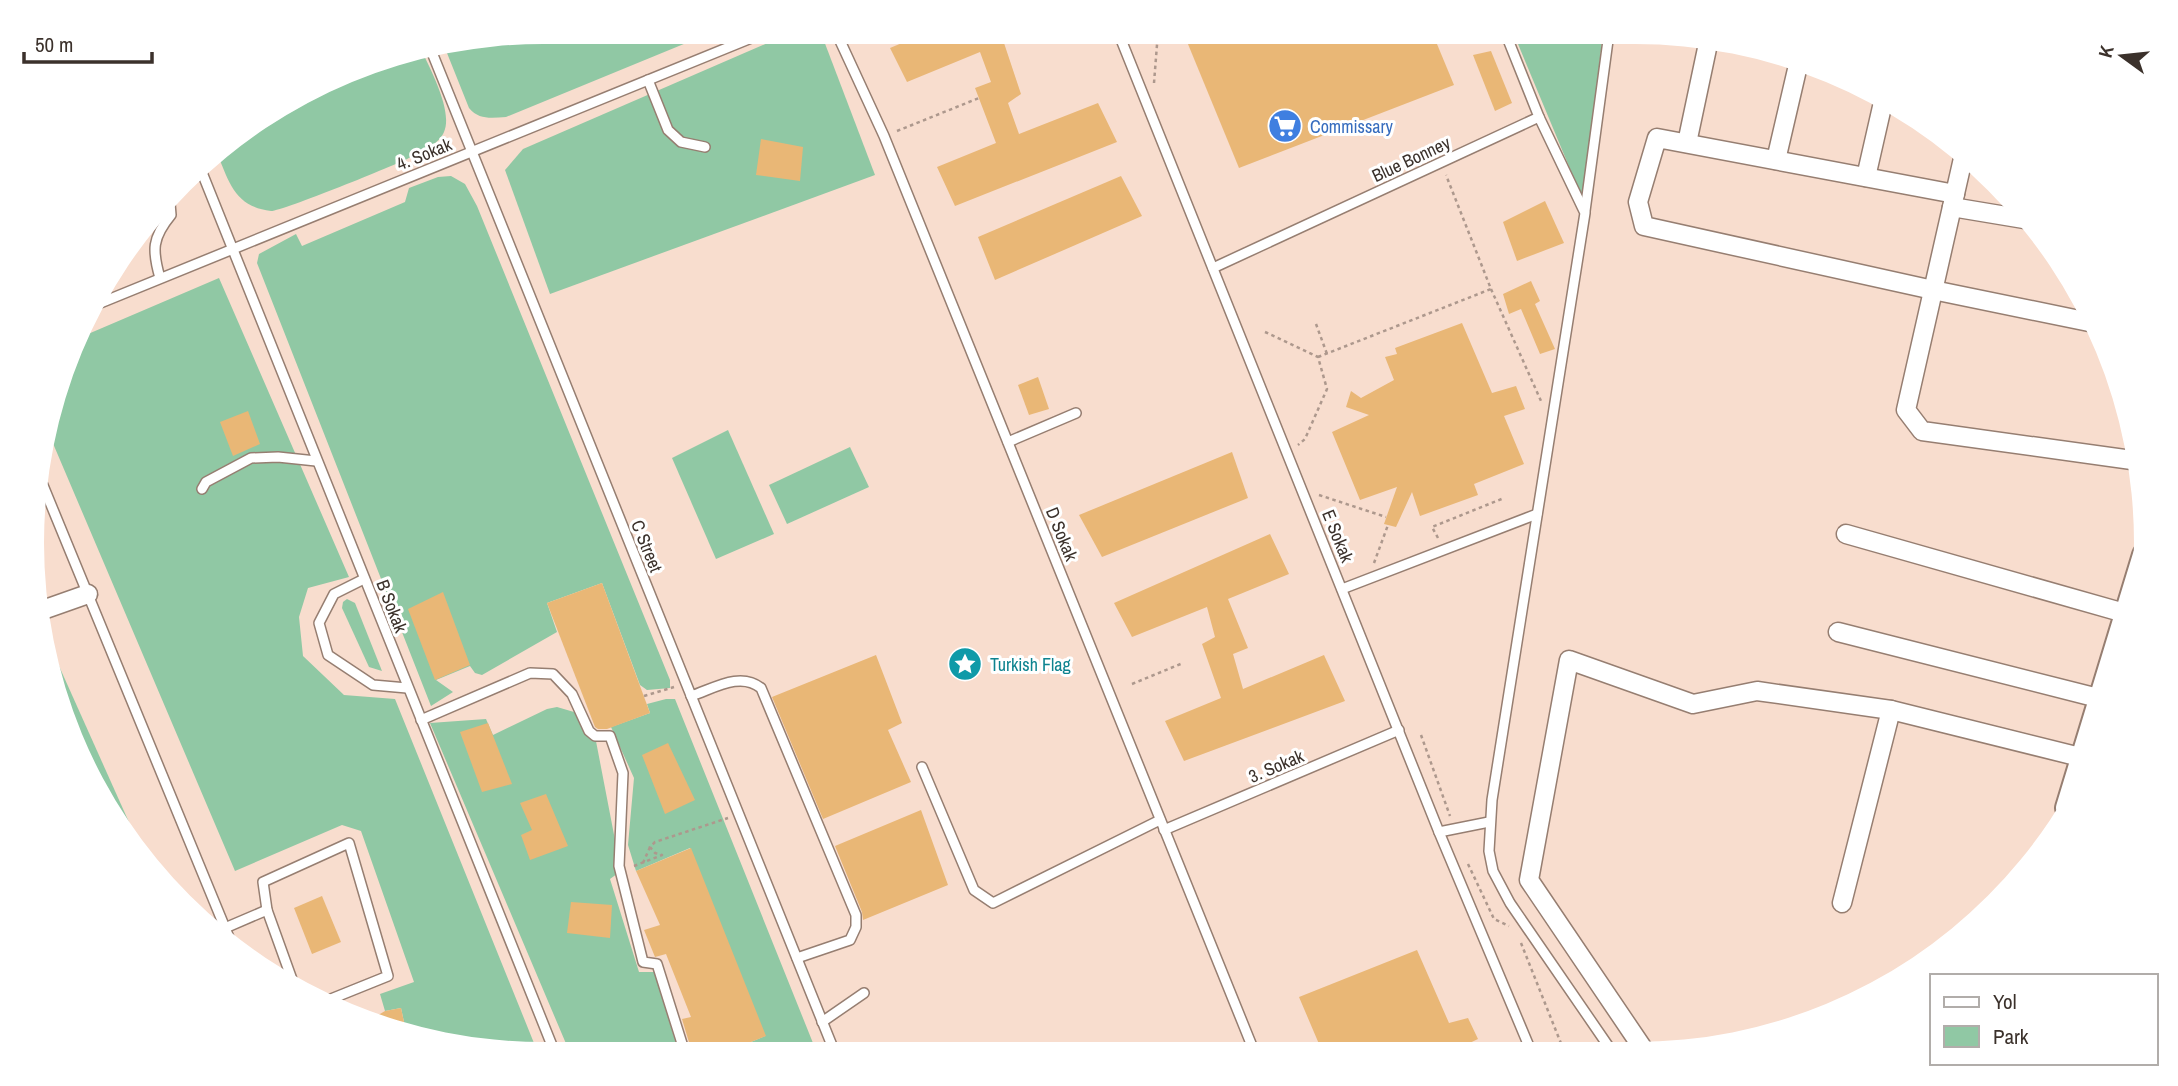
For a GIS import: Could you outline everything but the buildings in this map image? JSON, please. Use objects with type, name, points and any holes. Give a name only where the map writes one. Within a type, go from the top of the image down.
[{"type":"main road","points":[[2095,737],[2102,699],[2131,602]]},
{"type":"street","points":[[1687,143],[1707,49]]},
{"type":"street","points":[[1776,160],[1797,71]]},
{"type":"street","points":[[1866,177],[1881,109]]},
{"type":"street","points":[[2011,215],[1866,177],[1657,138],[1638,202],[1643,226],[2082,321]]},
{"type":"street","points":[[1961,166],[1906,410],[1922,431],[2127,459]]},
{"type":"street","points":[[1846,534],[2127,614]]},
{"type":"street","points":[[48,608],[88,594]]},
{"type":"street","points":[[1839,632],[2102,699]]},
{"type":"street","points":[[1639,1042],[1529,880],[1569,660],[1692,704],[1757,691],[1891,710],[2091,746]]},
{"type":"street","points":[[1842,903],[1891,710]]},
{"type":"lane","name":"4. Sokak","points":[[107,300],[736,44]]},
{"type":"lane","name":"D Sokak","points":[[841,44],[884,136],[1250,1042]]},
{"type":"lane","name":"E Sokak","points":[[1123,44],[1439,832],[1527,1042]]},
{"type":"lane","points":[[1510,44],[1539,117],[1585,212]]},
{"type":"lane","points":[[1606,1042],[1510,903],[1493,871],[1489,851],[1489,822],[1585,212],[1608,44]]},
{"type":"lane","name":"C Street","points":[[433,56],[830,1042]]},
{"type":"lane","points":[[648,80],[668,130],[681,142],[705,146]]},
{"type":"lane","name":"Blue Bonney","points":[[1213,268],[1539,117]]},
{"type":"lane","name":"B Sokak","points":[[204,177],[551,1042]]},
{"type":"lane","points":[[160,278],[154,256],[158,231],[171,215],[171,211]]},
{"type":"lane","points":[[1008,442],[1076,413]]},
{"type":"lane","points":[[202,489],[206,482],[251,458],[278,457],[316,461]]},
{"type":"lane","points":[[47,494],[225,927]]},
{"type":"lane","points":[[1342,589],[1537,514]]},
{"type":"lane","points":[[364,579],[334,594],[319,623],[328,655],[373,685],[407,688]]},
{"type":"lane","points":[[421,720],[530,673],[553,674],[572,694],[589,731],[595,736],[610,736],[624,773],[621,871],[643,962],[657,964],[682,1042]]},
{"type":"lane","points":[[691,696],[739,680],[754,682],[761,688],[856,915],[856,928],[850,940],[797,958]]},
{"type":"lane","name":"3. Sokak","points":[[1164,830],[1399,730]]},
{"type":"lane","points":[[922,767],[974,890],[993,903],[1160,820]]},
{"type":"lane","points":[[1439,832],[1489,822]]},
{"type":"lane","points":[[290,973],[267,910],[263,882],[349,843],[388,976],[336,997]]},
{"type":"lane","points":[[226,928],[267,910]]},
{"type":"lane","points":[[822,1022],[864,993]]},
{"type":"path","points":[[1147,102],[1154,82],[1157,44]]},
{"type":"path","points":[[884,136],[979,98]]},
{"type":"path","points":[[1441,162],[1491,289],[1551,425]]},
{"type":"path","points":[[1265,332],[1318,357],[1491,289]]},
{"type":"path","points":[[1316,324],[1327,354]]},
{"type":"path","points":[[1288,455],[1306,439],[1327,389],[1318,357]]},
{"type":"path","points":[[1302,490],[1386,517]]},
{"type":"path","points":[[1444,550],[1432,527],[1504,498]]},
{"type":"path","points":[[1368,579],[1388,525]]},
{"type":"path","points":[[1132,684],[1183,663]]},
{"type":"path","points":[[644,696],[686,683]]},
{"type":"path","points":[[1420,735],[1455,829]]},
{"type":"path","points":[[643,863],[655,842],[738,814]]},
{"type":"path","points":[[621,871],[662,855],[655,853],[650,847]]},
{"type":"path","points":[[1466,859],[1494,919],[1509,926],[1513,932]]},
{"type":"path","points":[[1518,937],[1560,1042]]},
{"type":"green space","points":[[684,44],[506,117],[477,115],[469,108],[447,53],[510,45]]},
{"type":"green space","points":[[765,44],[825,44],[875,175],[550,294],[505,170],[523,149]]},
{"type":"green space","points":[[1518,44],[1602,44],[1583,200]]},
{"type":"green space","points":[[425,58],[440,91],[446,123],[442,136],[420,153],[271,211],[259,209],[241,199],[221,162],[293,111],[352,82]]},
{"type":"green space","points":[[451,176],[465,184],[477,206],[670,680],[670,688],[647,690],[640,685],[602,583],[547,603],[557,632],[482,675],[475,673],[470,666],[436,680],[453,692],[431,706],[257,263],[259,254],[296,234],[302,246],[405,202],[409,188],[438,177]]},
{"type":"green space","points":[[219,278],[349,577],[308,588],[299,617],[303,656],[344,695],[395,699],[533,1042],[446,1033],[404,1022],[401,1008],[385,1011],[380,994],[414,982],[361,831],[342,825],[235,871],[53,444],[70,383],[90,333]]},
{"type":"green space","points":[[728,430],[774,534],[716,559],[672,458]]},
{"type":"green space","points":[[850,447],[869,487],[787,524],[769,485]]},
{"type":"green space","points":[[347,599],[355,603],[382,671],[369,667],[342,608]]},
{"type":"green space","points":[[60,668],[128,820],[95,764],[70,703]]},
{"type":"green space","points":[[675,699],[813,1042],[751,1042],[765,1036],[690,848],[636,871],[628,845],[634,778],[611,727],[650,713],[647,704]]},
{"type":"green space","points":[[557,707],[574,712],[595,736],[621,871],[610,879],[639,972],[654,972],[676,1042],[565,1042],[430,723],[486,719],[493,735],[547,709]]},
{"type":"place","name":"Commissary","points":[[1285,126]]},
{"type":"place","name":"Turkish Flag","points":[[965,664]]}]
